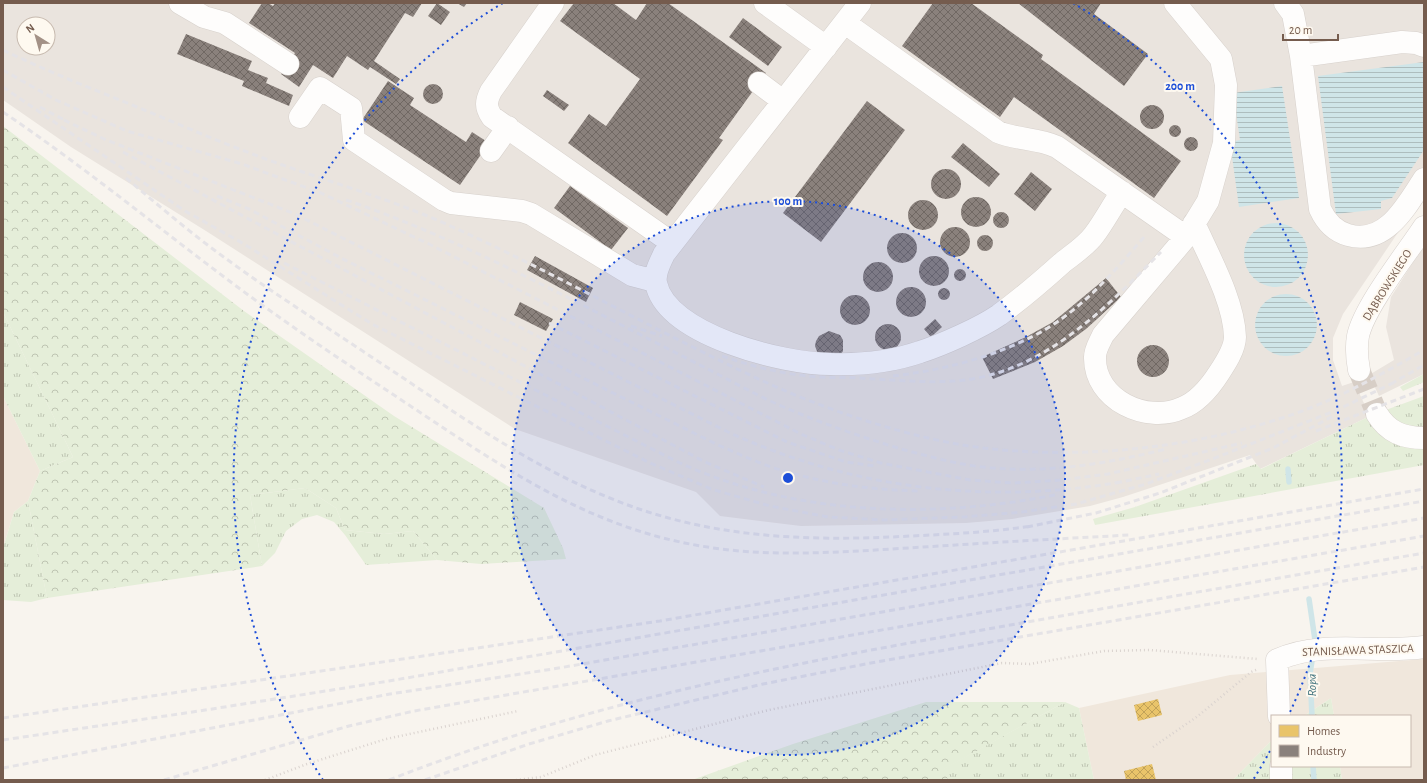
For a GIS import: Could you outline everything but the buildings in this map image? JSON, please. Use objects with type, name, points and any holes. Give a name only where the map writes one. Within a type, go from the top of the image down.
[{"type":"street","points":[[180,3],[209,10],[225,23],[288,64]]},
{"type":"street","points":[[553,3],[488,98],[486,105],[488,112],[492,117],[672,242]]},
{"type":"street","points":[[766,3],[826,47]]},
{"type":"street","points":[[860,3],[664,254],[655,281],[658,292],[664,302],[677,316],[714,338],[778,357],[829,364],[874,362],[920,352],[998,316],[1040,283],[1094,236],[1122,192]]},
{"type":"street","points":[[845,24],[998,132],[1008,136],[1048,143],[1122,192],[1190,230],[1223,291],[1231,316],[1235,339],[1226,363],[1213,382],[1196,400],[1182,409],[1154,413],[1138,411],[1121,402],[1107,390],[1099,379],[1095,362],[1098,346],[1103,335],[1190,230],[1208,201],[1224,143],[1226,85],[1221,60],[1175,3]]},
{"type":"street","points":[[1285,3],[1293,14],[1301,56],[1320,209],[1330,226],[1341,233],[1355,237],[1370,237],[1380,233],[1390,226],[1424,179]]},
{"type":"street","points":[[1301,56],[1402,42],[1416,43],[1424,46]]},
{"type":"street","points":[[759,84],[783,101]]},
{"type":"street","points":[[300,117],[320,88],[351,108],[354,140],[444,200],[452,203],[522,211],[531,214],[632,275],[655,281]]},
{"type":"street","points":[[491,151],[508,128]]},
{"type":"street","name":"DĄBROWSKIEGO","points":[[1359,370],[1357,343],[1361,326],[1377,297],[1424,227]]},
{"type":"street","points":[[1377,414],[1391,431],[1405,436],[1424,438]]},
{"type":"street","name":"STANISŁAWA STASZICA","points":[[1277,660],[1290,654],[1322,650],[1424,647]]},
{"type":"street","points":[[1277,660],[1279,715]]},
{"type":"street","points":[[1281,767],[1281,780]]},
{"type":"path","points":[[516,780],[541,777],[595,755],[769,710],[1002,663],[1030,664],[1104,651],[1150,650],[1277,660]]},
{"type":"path","points":[[1153,747],[1198,716],[1251,672],[1277,660]]},
{"type":"path","points":[[265,780],[307,764],[386,739],[518,711]]},
{"type":"shaded area","points":[[3,3],[1424,3],[1424,194],[1343,314],[1333,338],[1333,360],[1342,386],[1354,382],[1370,416],[1260,469],[1250,455],[1123,497],[1090,506],[1012,519],[966,523],[801,526],[720,516],[696,492],[515,429],[206,231],[71,147],[3,100]]},
{"type":"shaded area","points":[[1424,62],[1424,150],[1392,198],[1381,201],[1381,209],[1336,214],[1318,76]]},
{"type":"shaded area","points":[[1282,86],[1299,198],[1239,207],[1230,142],[1240,140],[1233,93]]},
{"type":"shaded area","points":[[1270,223],[1282,223],[1299,232],[1306,243],[1308,255],[1306,267],[1299,278],[1282,287],[1270,287],[1258,282],[1249,273],[1244,261],[1244,249],[1249,237],[1258,228]]},
{"type":"shaded area","points":[[1424,245],[1424,374],[1379,396],[1369,375],[1394,360],[1386,327],[1391,297]]},
{"type":"shaded area","points":[[1280,294],[1292,294],[1308,303],[1315,313],[1317,325],[1315,337],[1308,347],[1292,356],[1280,356],[1269,351],[1260,342],[1255,331],[1255,319],[1260,308],[1269,299]]},
{"type":"shaded area","points":[[3,396],[40,471],[28,501],[14,512],[3,548]]},
{"type":"shaded area","points":[[1424,659],[1424,780],[1342,780],[1340,767],[1411,767],[1411,715],[1334,715],[1331,698],[1306,715],[1271,715],[1271,741],[1233,780],[1094,780],[1079,708],[1230,675]]},
{"type":"green space","points":[[3,126],[244,311],[394,416],[544,508],[563,548],[566,559],[481,564],[437,560],[413,531],[384,534],[345,530],[336,508],[305,488],[250,495],[262,566],[47,598],[28,501],[40,471],[73,457],[3,312]]},
{"type":"green space","points":[[3,312],[73,457],[40,471],[3,396]]},
{"type":"green space","points":[[1424,374],[1424,382],[1403,391],[1400,387]]},
{"type":"green space","points":[[1424,396],[1424,429],[1396,425],[1383,411]]},
{"type":"green space","points":[[1370,416],[1424,444],[1424,465],[1095,525],[1093,519],[1135,507],[1256,464],[1261,469]]},
{"type":"green space","points":[[305,488],[336,508],[345,530],[384,534],[413,531],[437,560],[366,565],[334,522],[317,515],[302,519],[286,531],[275,553],[262,566],[250,495]]},
{"type":"green space","points":[[28,501],[47,598],[31,602],[3,600],[3,548],[14,512]]},
{"type":"green space","points":[[1331,698],[1334,715],[1306,715]]},
{"type":"green space","points":[[926,702],[1065,702],[944,769],[948,780],[692,780],[793,744]]},
{"type":"green space","points":[[1065,702],[1079,708],[1094,780],[948,780],[943,769]]},
{"type":"green space","points":[[1271,741],[1271,767],[1340,767],[1342,780],[1233,780]]},
{"type":"waterway","name":"Ropa","points":[[1288,469],[1289,482]]},
{"type":"waterway","name":"Ropa","points":[[1309,599],[1315,640]]},
{"type":"waterway","name":"Ropa","points":[[1312,715],[1310,674],[1313,654]]},
{"type":"waterway","name":"Ropa","points":[[1313,767],[1314,780]]},
{"type":"tunnel","points":[[1359,370],[1377,414]]},
{"type":"railway","points":[[3,50],[70,80],[236,148],[391,202],[437,220],[516,257],[712,357],[779,388],[869,422],[932,439],[992,449],[1030,452],[1107,451],[1145,448],[1183,442],[1221,435],[1311,408],[1360,385],[1424,350]]},
{"type":"railway","points":[[3,70],[56,100],[127,131],[242,164],[321,193],[429,244],[801,434],[839,450],[881,463],[970,480],[1013,483],[1061,480],[1108,474],[1242,443]]},
{"type":"railway","points":[[3,87],[185,211],[244,244],[372,324],[648,462],[711,489],[770,506],[828,517],[884,520],[964,517],[1022,512],[1076,504],[1146,484],[1220,456],[1337,410],[1395,382]]},
{"type":"railway","points":[[40,107],[68,122]]},
{"type":"railway","points":[[3,112],[97,180],[251,297],[313,341],[485,455],[518,475],[552,494],[623,526],[661,537],[701,546],[727,550],[779,553],[857,551],[1129,535]]},
{"type":"railway","points":[[64,120],[104,139],[295,214],[728,432],[775,451],[823,467],[872,479],[921,487],[971,491],[1021,492],[1071,489],[1121,482]]},
{"type":"railway","points":[[123,152],[705,462],[764,487]]},
{"type":"railway","points":[[126,178],[240,269],[457,414],[512,448],[568,479],[636,508],[674,520],[713,528],[752,534],[791,537],[870,538],[957,534],[1032,526]]},
{"type":"railway","points":[[217,196],[249,209],[341,258],[718,445],[750,459],[798,475],[832,483],[867,488],[920,491]]},
{"type":"railway","points":[[346,200],[391,216],[436,235],[525,276],[777,404],[807,417],[901,449],[962,464],[1006,469],[1075,466],[1121,459],[1166,449]]},
{"type":"railway","points":[[893,376],[931,370],[969,361],[1006,349],[1041,332],[1056,323],[1084,301],[1097,289],[1144,237]]},
{"type":"railway","points":[[722,356],[770,370],[820,377],[932,382],[956,381],[987,376],[1016,366],[1044,352],[1069,336],[1117,296],[1161,252]]},
{"type":"railway","points":[[284,263],[680,463],[724,481],[770,494],[817,503],[865,508],[961,508],[1008,503],[1055,495]]},
{"type":"railway","points":[[549,323],[787,442],[846,462],[875,466]]},
{"type":"railway","points":[[631,326],[662,336]]},
{"type":"railway","points":[[1391,384],[1424,365]]},
{"type":"railway","points":[[1316,431],[1424,389]]},
{"type":"railway","points":[[1027,527],[1096,513],[1160,493],[1273,448],[1335,415]]},
{"type":"railway","points":[[1116,483],[1159,474]]},
{"type":"railway","points":[[3,718],[660,621],[1424,489]]},
{"type":"railway","points":[[3,740],[389,681],[1424,501]]},
{"type":"railway","points":[[3,768],[390,694],[553,669],[1424,518]]},
{"type":"railway","points":[[164,780],[349,726],[414,711],[1424,536]]},
{"type":"railway","points":[[389,780],[463,753],[536,729],[610,708],[760,672],[911,643],[1424,553]]},
{"type":"railway","points":[[425,780],[529,744],[608,721],[763,684],[876,662],[1424,567]]}]
